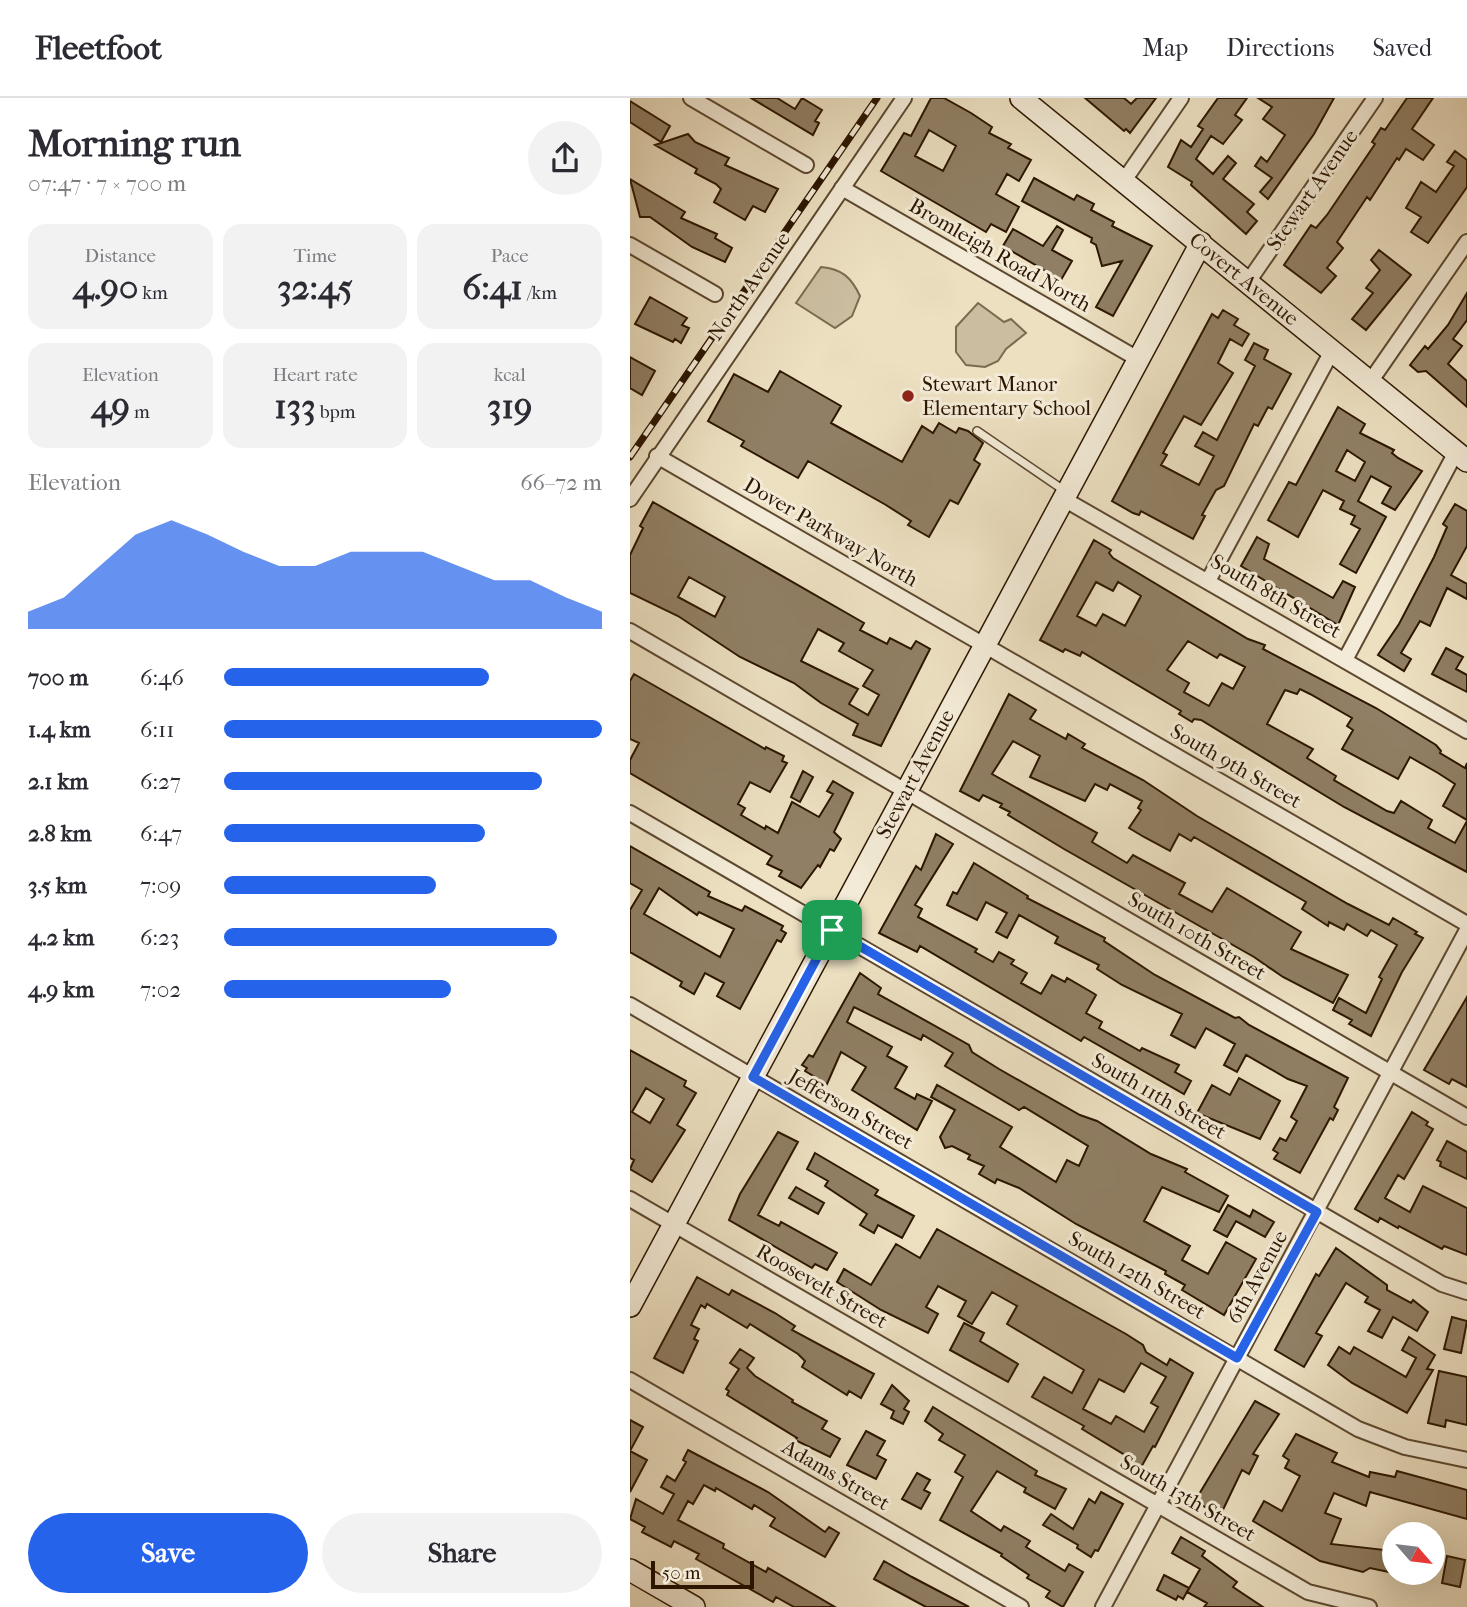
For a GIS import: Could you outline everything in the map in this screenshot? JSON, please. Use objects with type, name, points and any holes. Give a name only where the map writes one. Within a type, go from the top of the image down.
[{"type":"main road","name":"Covert Avenue","points":[[1021,98],[1462,456]]},
{"type":"main road","name":"Stewart Avenue","points":[[630,1307],[1200,243]]},
{"type":"main road","points":[[630,1570],[694,1607]]},
{"type":"street","points":[[691,98],[806,165]]},
{"type":"street","name":"North Avenue","points":[[630,499],[904,98]]},
{"type":"street","points":[[1123,182],[1181,98]]},
{"type":"street","name":"Stewart Avenue","points":[[1248,282],[1375,98]]},
{"type":"street","name":"Bromleigh Road North","points":[[842,188],[1138,359]]},
{"type":"street","points":[[1370,382],[1467,242]]},
{"type":"street","points":[[630,245],[715,294]]},
{"type":"street","points":[[1208,581],[1332,351]]},
{"type":"street","name":"Dover Parkway North","points":[[657,456],[984,645]]},
{"type":"street","points":[[1345,660],[1462,456]]},
{"type":"street","name":"South 8th Street","points":[[1064,495],[1467,731]]},
{"type":"street","name":"South 10th Street","points":[[630,631],[1467,1117]]},
{"type":"street","name":"South 9th Street","points":[[984,645],[1467,924]]},
{"type":"street","name":"South 11th Street","points":[[630,813],[1441,1284],[1467,1292]]},
{"type":"street","name":"6th Avenue","points":[[1103,1607],[1467,930]]},
{"type":"street","name":"Jefferson Street","points":[[630,1005],[941,1186]]},
{"type":"street","name":"South 12th Street","points":[[941,1186],[1358,1429],[1405,1447],[1467,1460]]},
{"type":"street","name":"Roosevelt Street","points":[[630,1199],[993,1409]]},
{"type":"street","name":"Adams Street","points":[[630,1380],[1021,1607]]},
{"type":"street","name":"South 13th Street","points":[[993,1409],[1308,1592],[1369,1607]]},
{"type":"lane","points":[[977,431],[1064,495]]},
{"type":"shaded area","points":[[821,267],[845,275],[860,296],[852,316],[835,328],[796,303]]},
{"type":"shaded area","points":[[978,303],[1004,322],[1011,319],[1026,333],[1006,349],[998,361],[985,367],[966,365],[956,352],[956,327]]},
{"type":"building","points":[[751,98],[777,98],[795,109],[802,98],[822,110],[815,121],[819,123],[813,135]]},
{"type":"building","points":[[931,98],[944,98],[992,127],[989,133],[1011,144],[1008,148],[1031,160],[1019,181],[1007,174],[996,194],[1019,207],[1006,232],[991,224],[986,232],[881,171],[904,133],[911,136]],"holes":[[[929,130],[956,146],[943,171],[915,156]]]},
{"type":"building","points":[[1085,98],[1124,98],[1131,104],[1137,98],[1156,98],[1130,133],[1126,129],[1124,131]]},
{"type":"building","points":[[1218,98],[1247,98],[1235,115],[1242,120],[1223,144],[1211,136],[1196,159],[1213,174],[1228,156],[1236,163],[1223,179],[1254,204],[1247,212],[1257,221],[1246,234],[1191,185],[1192,182],[1168,167],[1181,140],[1191,147],[1203,129],[1198,126]]},
{"type":"building","points":[[1258,98],[1334,98],[1314,134],[1268,199],[1260,192],[1272,178],[1255,166],[1261,157],[1267,162],[1285,135],[1263,119],[1272,107]]},
{"type":"building","points":[[1407,98],[1433,98],[1412,129],[1434,145],[1423,160],[1406,149],[1399,160],[1397,158],[1370,200],[1367,197],[1337,242],[1343,248],[1327,268],[1336,276],[1321,293],[1284,265],[1311,225],[1316,228],[1327,215],[1375,144],[1372,142],[1381,128],[1385,130]]},
{"type":"building","points":[[630,101],[670,126],[661,142],[630,122]]},
{"type":"building","points":[[688,134],[695,142],[729,158],[725,165],[778,189],[765,212],[753,206],[745,220],[714,202],[721,189],[716,184],[695,173],[697,169],[655,145]]},
{"type":"building","points":[[1455,151],[1467,160],[1467,187],[1428,243],[1411,232],[1421,217],[1406,208],[1421,182],[1436,192],[1454,166],[1447,162]]},
{"type":"building","points":[[1034,178],[1074,200],[1077,195],[1094,204],[1091,210],[1114,222],[1112,226],[1152,246],[1113,316],[1096,307],[1122,261],[1102,266],[1096,245],[1091,242],[1092,238],[1022,201]]},
{"type":"building","points":[[630,179],[685,212],[681,218],[717,234],[715,238],[732,248],[725,262],[692,247],[650,217],[640,217]]},
{"type":"building","points":[[1057,226],[1063,230],[1052,250],[1072,261],[1061,280],[1003,246],[1013,229],[1043,246]]},
{"type":"building","points":[[1379,250],[1411,275],[1366,330],[1352,319],[1373,293],[1366,288],[1380,270],[1371,260]]},
{"type":"building","points":[[1467,293],[1467,320],[1453,339],[1462,346],[1448,364],[1467,381],[1467,407],[1426,371],[1418,372],[1410,365],[1425,346],[1428,349],[1448,325]]},
{"type":"building","points":[[650,297],[687,318],[682,325],[689,328],[681,343],[675,339],[673,342],[635,324]]},
{"type":"building","points":[[1223,310],[1238,319],[1234,325],[1249,334],[1242,346],[1230,339],[1218,363],[1233,373],[1201,425],[1184,416],[1163,453],[1167,455],[1161,465],[1199,485],[1214,456],[1195,446],[1203,432],[1217,440],[1255,366],[1245,360],[1254,343],[1268,350],[1264,359],[1291,374],[1272,409],[1268,407],[1258,426],[1254,424],[1224,486],[1216,490],[1202,515],[1205,516],[1193,539],[1141,511],[1139,515],[1133,513],[1112,501],[1212,314],[1218,318]]},
{"type":"building","points":[[630,357],[655,371],[642,395],[630,388]]},
{"type":"building","points":[[780,371],[841,406],[831,423],[902,462],[922,426],[933,433],[939,423],[956,433],[959,428],[968,431],[983,443],[974,460],[980,464],[958,504],[950,500],[929,537],[908,525],[911,521],[886,505],[808,461],[798,478],[741,446],[744,441],[708,421],[734,374],[768,392]]},
{"type":"building","points":[[1338,407],[1365,424],[1360,433],[1394,450],[1392,453],[1398,458],[1422,471],[1395,510],[1382,503],[1391,487],[1371,476],[1358,501],[1386,517],[1356,573],[1340,564],[1360,529],[1351,524],[1355,516],[1340,509],[1344,501],[1323,490],[1298,537],[1268,520],[1289,482],[1296,485]],"holes":[[[1347,450],[1365,462],[1355,481],[1336,471]]]},
{"type":"building","points":[[653,502],[864,623],[860,630],[887,644],[890,638],[911,649],[916,641],[930,649],[881,746],[853,735],[858,724],[821,703],[794,683],[740,657],[678,616],[630,593],[630,555],[643,528],[640,526]],"holes":[[[689,577],[725,597],[715,617],[678,597]],[[818,629],[844,643],[839,651],[873,670],[863,686],[879,695],[868,715],[849,704],[858,689],[801,661]]]},
{"type":"building","points":[[1455,504],[1467,511],[1467,546],[1451,575],[1467,584],[1467,599],[1447,588],[1430,626],[1420,621],[1401,653],[1411,659],[1404,671],[1378,655],[1399,624],[1434,557],[1447,527],[1443,524]]},
{"type":"building","points":[[1257,537],[1269,544],[1264,559],[1333,598],[1343,581],[1355,587],[1338,625],[1241,566]]},
{"type":"building","points":[[1094,540],[1111,550],[1109,553],[1113,558],[1248,639],[1265,645],[1263,649],[1376,708],[1436,745],[1440,753],[1465,768],[1467,763],[1467,820],[1443,806],[1455,784],[1410,757],[1398,779],[1342,749],[1353,730],[1347,726],[1352,718],[1300,689],[1297,694],[1285,690],[1267,724],[1313,749],[1307,758],[1336,776],[1334,780],[1387,811],[1394,813],[1401,801],[1432,820],[1428,828],[1455,843],[1467,821],[1467,872],[1344,807],[1201,720],[1194,719],[1192,722],[1179,714],[1181,711],[1082,652],[1080,656],[1065,649],[1063,652],[1040,640]],"holes":[[[1096,582],[1113,591],[1118,582],[1141,596],[1125,626],[1103,614],[1096,626],[1077,616]],[[1188,641],[1217,658],[1220,654],[1245,667],[1233,689],[1222,683],[1209,706],[1184,692],[1189,683],[1167,670]]]},
{"type":"building","points":[[1446,648],[1463,657],[1456,669],[1467,675],[1467,692],[1432,674]]},
{"type":"building","points":[[634,674],[765,749],[766,747],[784,756],[782,761],[787,763],[770,792],[750,782],[738,804],[745,808],[741,815],[765,829],[766,826],[778,833],[792,802],[819,817],[833,794],[827,791],[833,781],[853,793],[834,832],[841,839],[834,851],[830,849],[820,867],[818,865],[801,888],[779,876],[782,871],[767,864],[772,856],[630,773],[630,760],[639,743],[630,739],[630,681]]},
{"type":"building","points":[[1009,694],[1036,710],[1030,719],[1066,739],[1068,734],[1085,744],[1082,748],[1143,780],[1197,816],[1348,904],[1389,925],[1393,918],[1417,932],[1415,934],[1423,938],[1402,972],[1371,1036],[1349,1024],[1352,1020],[1333,1010],[1339,998],[1366,1013],[1382,979],[1379,977],[1397,945],[1371,930],[1367,936],[1347,924],[1344,930],[1329,922],[1328,926],[1302,909],[1306,902],[1194,837],[1191,841],[1179,834],[1170,851],[1144,837],[1129,828],[1141,810],[1138,808],[1142,801],[1110,784],[1107,790],[1095,784],[1085,801],[1030,777],[1040,756],[1013,741],[992,774],[1097,833],[1092,842],[1127,863],[1133,855],[1185,883],[1179,894],[1212,912],[1227,888],[1301,932],[1291,949],[1348,975],[1333,1003],[1283,977],[1254,957],[1064,849],[1008,815],[1010,812],[1000,807],[1002,804],[983,795],[979,801],[960,791]]},
{"type":"building","points":[[803,771],[813,777],[800,802],[791,797]]},
{"type":"building","points":[[936,834],[953,844],[915,905],[922,909],[918,917],[977,949],[975,952],[993,962],[999,952],[1014,960],[1011,964],[1027,973],[1021,983],[1041,994],[1052,975],[1065,982],[1067,978],[1093,993],[1096,995],[1086,1013],[1102,1022],[1099,1028],[1140,1051],[1142,1048],[1179,1065],[1175,1072],[1191,1081],[1184,1094],[1084,1037],[1081,1041],[920,946],[917,952],[879,933],[916,866],[921,870]]},
{"type":"building","points":[[630,846],[710,892],[708,896],[742,911],[745,906],[783,926],[781,930],[786,933],[781,942],[777,940],[740,1009],[717,996],[724,983],[705,973],[694,994],[680,986],[682,982],[630,952],[630,910],[642,890],[630,883]],"holes":[[[659,888],[697,915],[699,912],[734,929],[720,957],[644,914]]]},
{"type":"building","points":[[974,863],[1028,896],[1027,898],[1105,938],[1104,941],[1155,975],[1235,1018],[1239,1017],[1348,1078],[1334,1107],[1338,1110],[1333,1120],[1330,1118],[1300,1173],[1274,1159],[1278,1153],[1273,1150],[1280,1138],[1286,1141],[1297,1121],[1291,1117],[1307,1086],[1288,1079],[1246,1055],[1237,1072],[1224,1065],[1235,1044],[1206,1028],[1195,1048],[1171,1035],[1182,1014],[1122,985],[1097,969],[1099,965],[1055,943],[1058,937],[1019,915],[1007,938],[996,932],[1007,913],[986,902],[977,920],[947,905],[953,892],[957,894]]},
{"type":"building","points":[[860,973],[881,988],[878,994],[969,1045],[972,1052],[999,1069],[1080,1115],[1097,1121],[1151,1154],[1187,1169],[1185,1172],[1228,1196],[1219,1212],[1162,1187],[1144,1221],[1190,1246],[1182,1260],[1208,1274],[1226,1242],[1256,1259],[1224,1315],[1182,1290],[1185,1285],[1165,1274],[1166,1271],[1076,1224],[1019,1188],[997,1179],[995,1183],[979,1174],[984,1166],[968,1159],[970,1155],[952,1146],[945,1148],[940,1137],[955,1110],[931,1097],[937,1085],[1012,1127],[1000,1147],[1056,1182],[1067,1160],[1079,1166],[1088,1146],[1024,1107],[1019,1110],[945,1066],[953,1053],[923,1035],[921,1040],[854,1007],[847,1022],[892,1047],[887,1056],[907,1067],[895,1088],[915,1099],[917,1094],[932,1101],[917,1130],[852,1090],[866,1067],[841,1052],[827,1084],[805,1071],[807,1068],[802,1065],[809,1055],[813,1057]]},
{"type":"building","points":[[1467,997],[1467,1087],[1452,1079],[1449,1084],[1424,1070]]},
{"type":"building","points":[[630,1050],[686,1081],[684,1086],[696,1093],[677,1125],[685,1130],[652,1182],[630,1169],[634,1160],[630,1158]],"holes":[[[646,1088],[664,1099],[650,1123],[632,1112]]]},
{"type":"building","points":[[1239,1078],[1280,1101],[1260,1139],[1197,1113],[1212,1085],[1230,1095]]},
{"type":"building","points":[[1412,1112],[1428,1122],[1426,1125],[1433,1129],[1404,1179],[1398,1175],[1385,1198],[1410,1212],[1423,1186],[1467,1208],[1467,1255],[1444,1246],[1442,1249],[1399,1226],[1398,1228],[1380,1218],[1378,1222],[1355,1209]]},
{"type":"building","points":[[778,1132],[798,1142],[758,1215],[779,1226],[781,1222],[837,1253],[827,1270],[815,1264],[812,1268],[729,1220],[740,1194]]},
{"type":"building","points":[[1447,1141],[1467,1152],[1467,1179],[1440,1166],[1441,1162],[1437,1160]]},
{"type":"building","points":[[815,1153],[878,1190],[875,1195],[914,1216],[902,1238],[878,1225],[874,1233],[860,1225],[867,1214],[825,1186],[828,1181],[807,1169]]},
{"type":"building","points":[[796,1187],[824,1203],[818,1214],[789,1198]]},
{"type":"building","points":[[1228,1205],[1250,1217],[1253,1210],[1274,1222],[1265,1237],[1236,1221],[1227,1237],[1214,1230]]},
{"type":"building","points":[[937,1229],[1126,1334],[1143,1345],[1146,1352],[1167,1365],[1170,1359],[1193,1373],[1155,1447],[1153,1446],[1139,1471],[1125,1463],[1128,1457],[1082,1429],[1084,1426],[1032,1397],[1044,1377],[1072,1393],[1084,1370],[1007,1324],[1017,1306],[992,1292],[972,1324],[958,1316],[966,1301],[938,1286],[926,1307],[938,1314],[928,1333],[881,1310],[837,1282],[844,1269],[871,1285],[896,1244],[920,1258]],"holes":[[[1141,1363],[1166,1377],[1151,1403],[1158,1407],[1144,1432],[1116,1416],[1111,1424],[1083,1409],[1099,1379],[1124,1392]]]},
{"type":"building","points":[[1336,1248],[1387,1285],[1387,1290],[1411,1303],[1413,1300],[1428,1312],[1417,1331],[1393,1317],[1382,1338],[1368,1331],[1380,1310],[1365,1302],[1368,1297],[1346,1283],[1316,1333],[1322,1336],[1304,1367],[1275,1350],[1316,1274],[1319,1276]]},
{"type":"building","points":[[697,1277],[729,1295],[732,1290],[775,1313],[795,1326],[792,1330],[874,1374],[861,1398],[849,1391],[847,1395],[802,1367],[805,1361],[798,1354],[750,1324],[747,1328],[707,1304],[705,1308],[701,1305],[691,1325],[699,1329],[694,1339],[698,1341],[683,1373],[654,1358]]},
{"type":"building","points":[[1452,1317],[1467,1321],[1461,1353],[1444,1349]]},
{"type":"building","points":[[964,1323],[984,1333],[980,1341],[1018,1364],[1008,1382],[950,1350]]},
{"type":"building","points":[[1409,1337],[1435,1355],[1427,1369],[1433,1370],[1407,1413],[1352,1383],[1328,1365],[1339,1347],[1350,1354],[1354,1347],[1406,1377],[1416,1358],[1402,1350]]},
{"type":"building","points":[[740,1349],[754,1358],[747,1368],[755,1376],[793,1400],[792,1402],[827,1421],[822,1429],[840,1439],[830,1457],[795,1440],[797,1438],[727,1395],[729,1391],[726,1389],[739,1369],[730,1363]]},
{"type":"building","points":[[1439,1371],[1467,1377],[1467,1425],[1446,1420],[1445,1427],[1428,1423]]},
{"type":"building","points":[[892,1385],[909,1401],[904,1409],[909,1412],[903,1424],[891,1418],[894,1411],[881,1404]]},
{"type":"building","points":[[1255,1401],[1279,1414],[1253,1454],[1258,1456],[1249,1474],[1242,1470],[1220,1516],[1195,1501]]},
{"type":"building","points":[[933,1407],[1037,1471],[1035,1475],[1066,1489],[1055,1509],[1024,1492],[1026,1488],[997,1471],[971,1511],[1001,1531],[1004,1526],[1030,1541],[1026,1547],[1065,1571],[1069,1564],[1083,1572],[1063,1607],[1046,1597],[1050,1591],[1027,1578],[1029,1575],[1001,1556],[1002,1554],[940,1520],[963,1477],[955,1472],[965,1455],[939,1440],[943,1434],[925,1421]]},
{"type":"building","points":[[630,1420],[643,1427],[630,1451]]},
{"type":"building","points":[[866,1431],[885,1441],[877,1455],[886,1460],[876,1479],[847,1465]]},
{"type":"building","points":[[1296,1434],[1337,1453],[1332,1462],[1369,1477],[1370,1472],[1395,1477],[1397,1471],[1467,1490],[1467,1519],[1370,1492],[1366,1506],[1334,1493],[1325,1513],[1341,1519],[1331,1544],[1382,1550],[1382,1571],[1370,1568],[1363,1572],[1320,1561],[1253,1521],[1264,1501],[1282,1511],[1300,1476],[1285,1468],[1289,1460],[1283,1456]]},
{"type":"building","points":[[688,1450],[768,1492],[825,1532],[829,1527],[839,1533],[825,1557],[770,1526],[775,1518],[754,1505],[752,1509],[716,1488],[715,1491],[704,1485],[693,1504],[688,1501],[678,1520],[724,1544],[723,1548],[766,1572],[768,1568],[835,1607],[794,1607],[776,1597],[773,1602],[696,1559],[699,1554],[674,1541],[671,1547],[642,1532],[645,1527],[630,1519],[636,1499],[663,1514],[674,1494],[661,1487],[667,1476],[675,1481],[686,1462],[683,1460]]},
{"type":"building","points":[[630,1451],[647,1460],[630,1492]]},
{"type":"building","points":[[917,1473],[930,1480],[924,1490],[930,1493],[921,1509],[902,1499]]},
{"type":"building","points":[[1101,1492],[1123,1504],[1098,1551],[1095,1550],[1091,1557],[1077,1548],[1078,1545],[1043,1525],[1051,1514],[1073,1529],[1089,1499],[1095,1503]]},
{"type":"building","points":[[1181,1537],[1205,1551],[1202,1556],[1237,1582],[1233,1587],[1263,1607],[1204,1607],[1207,1603],[1187,1592],[1200,1569],[1172,1553]]},
{"type":"building","points":[[1447,1556],[1465,1560],[1460,1587],[1446,1584]]},
{"type":"building","points":[[884,1561],[969,1607],[926,1607],[874,1579]]},
{"type":"building","points":[[1164,1575],[1189,1588],[1183,1599],[1178,1596],[1176,1600],[1157,1590]]},
{"type":"railway","points":[[630,457],[877,98]]},
{"type":"place","name":"Stewart Manor Elementary School","points":[[908,396]]},
{"type":"route","points":[[832,930],[1317,1212],[1237,1358],[753,1077],[832,930]]}]
